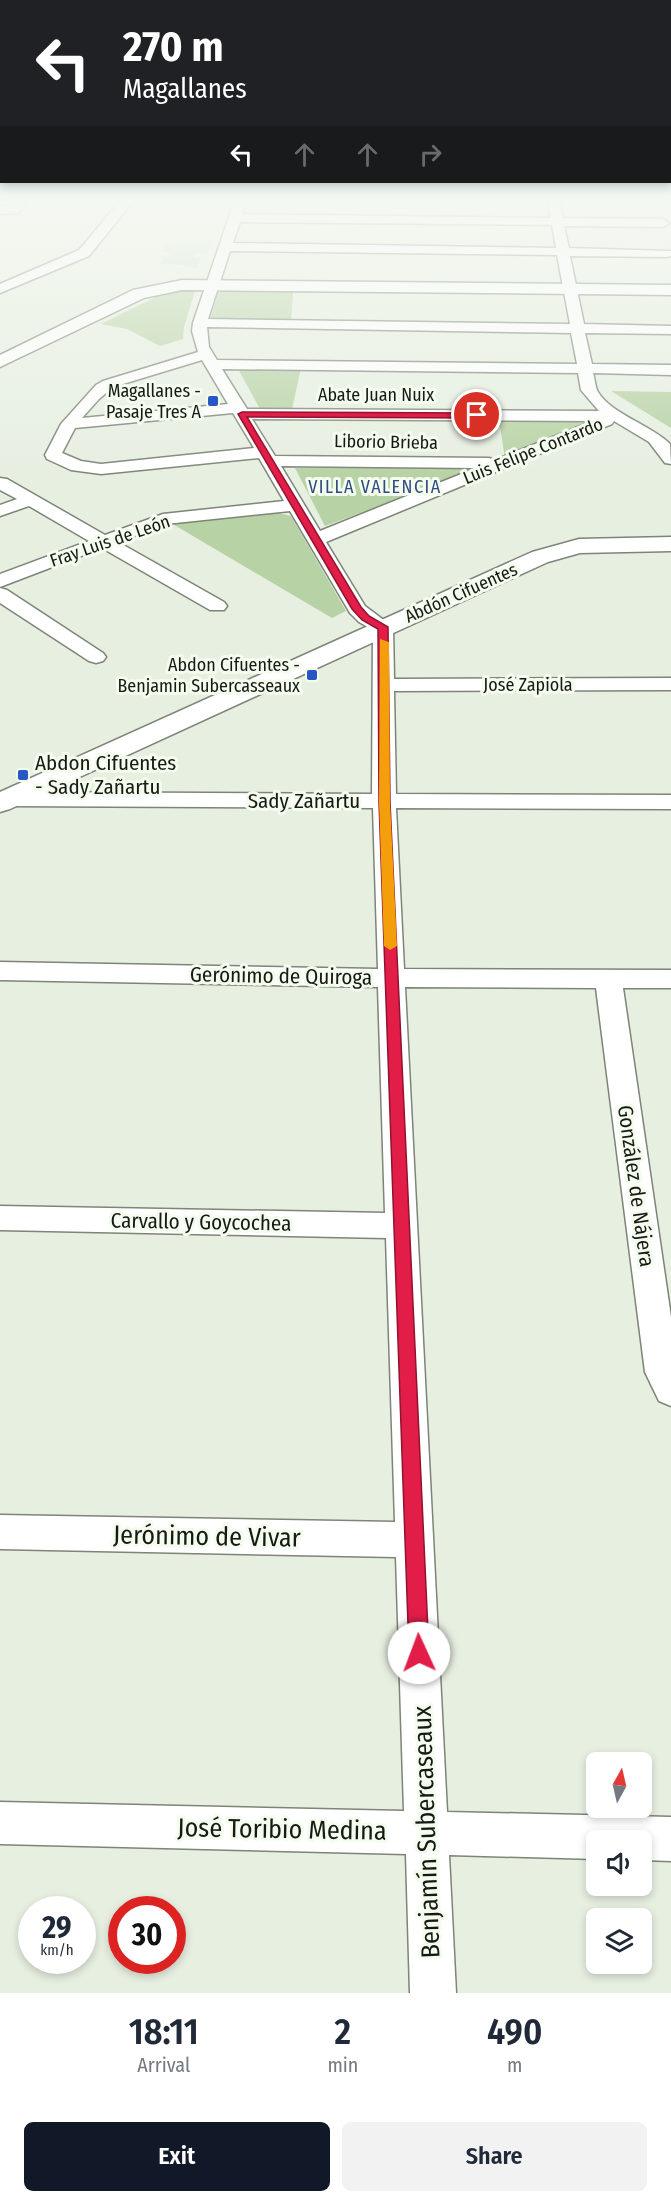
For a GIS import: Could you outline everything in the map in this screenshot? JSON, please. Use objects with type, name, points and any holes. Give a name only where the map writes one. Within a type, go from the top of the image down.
[{"type":"street","points":[[0,362],[146,292]]},
{"type":"street","points":[[210,292],[200,323],[200,339],[210,359],[357,609],[366,618],[383,627]]},
{"type":"street","points":[[571,292],[592,394],[618,416],[661,443],[671,459]]},
{"type":"street","points":[[200,323],[671,330]]},
{"type":"street","points":[[71,424],[103,386],[210,359],[671,370]]},
{"type":"street","name":"Abate Juan Nuix","points":[[71,424],[240,411],[618,416]]},
{"type":"street","name":"Luis Felipe Contardo","points":[[315,540],[618,416]]},
{"type":"street","name":"Liborio Brieba","points":[[71,424],[54,449],[53,455],[77,466],[101,469],[266,456],[502,463]]},
{"type":"street","points":[[1,483],[217,606]]},
{"type":"street","points":[[0,511],[31,500]]},
{"type":"street","name":"Fray Luis de León","points":[[0,581],[163,519],[294,505]]},
{"type":"street","name":"Abdón Cifuentes","points":[[4,801],[383,627],[558,550],[594,545],[671,544]]},
{"type":"street","points":[[0,594],[96,657]]},
{"type":"street","name":"Benjamín Subercaseaux","points":[[383,627],[384,802],[433,1993]]},
{"type":"street","name":"José Zapiola","points":[[385,685],[671,684]]},
{"type":"street","name":"Sady Zañartu","points":[[4,801],[671,802]]},
{"type":"street","name":"Gerónimo de Quiroga","points":[[0,970],[392,978],[671,979]]},
{"type":"street","name":"González de Nájera","points":[[608,979],[662,1372],[671,1391]]},
{"type":"street","name":"Carvallo y Goycochea","points":[[0,1218],[402,1226]]},
{"type":"street","name":"Jerónimo de Vivar","points":[[0,1532],[415,1540]]},
{"type":"street","name":"José Toribio Medina","points":[[0,1822],[671,1839]]},
{"type":"green space","points":[[166,292],[195,292],[184,327],[183,339],[160,346],[127,329],[101,324]]},
{"type":"green space","points":[[218,292],[293,292],[291,322],[210,320]]},
{"type":"green space","points":[[237,367],[301,368],[292,409],[260,409]]},
{"type":"green space","points":[[611,391],[671,392],[671,428]]},
{"type":"green space","points":[[499,419],[601,419],[505,459]]},
{"type":"green space","points":[[485,467],[325,526],[295,468]]},
{"type":"green space","points":[[274,512],[291,516],[346,611],[332,618],[171,523]]},
{"type":"slow traffic","points":[[384,642],[384,802],[390,946]]},
{"type":"place","name":"Magallanes - Pasaje Tres A","points":[[213,401]]},
{"type":"place","name":"Abdon Cifuentes - Benjamin Subercasseaux","points":[[312,675]]},
{"type":"place","name":"Abdon Cifuentes - Sady Zañartu","points":[[23,775]]},
{"type":"district","name":"VILLA VALENCIA","points":[[375,487]]},
{"type":"route","points":[[419,1653],[384,802],[383,627],[366,618],[357,609],[242,414],[477,415]]}]
